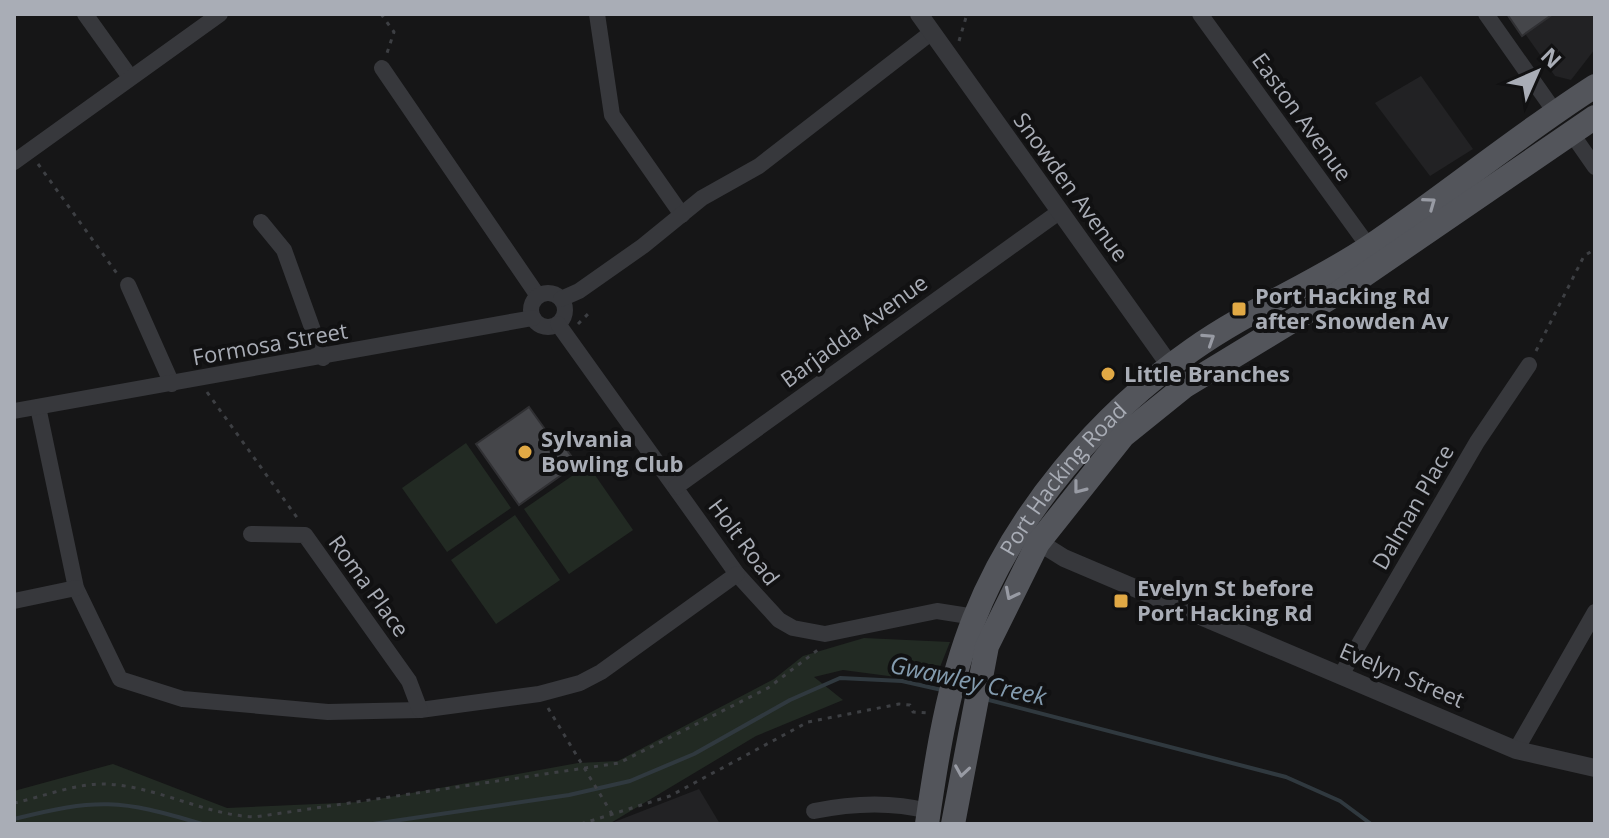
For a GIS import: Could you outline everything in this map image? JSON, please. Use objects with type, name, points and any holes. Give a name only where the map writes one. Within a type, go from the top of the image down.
[{"type":"main road","name":"Port Hacking Road","points":[[928,818],[937,713],[1002,613],[1053,480],[1079,450],[1170,366],[1237,321],[1369,247],[1595,86]]},
{"type":"main road","points":[[1505,182],[1520,161],[1551,137],[1557,126],[1555,112],[1577,117],[1595,103]]},
{"type":"main road","name":"Port Hacking Road","points":[[953,824],[971,718],[970,665],[975,617],[1030,536],[1123,436],[1185,386],[1338,293],[1505,182],[1595,117]]},
{"type":"street","points":[[85,14],[130,77]]},
{"type":"street","points":[[14,162],[220,14]]},
{"type":"street","points":[[597,14],[612,115],[682,215]]},
{"type":"street","name":"Snowden Avenue","points":[[919,14],[1185,386]]},
{"type":"street","name":"Easton Avenue","points":[[1200,14],[1369,247]]},
{"type":"street","points":[[1486,14],[1555,112]]},
{"type":"street","points":[[561,299],[759,166],[932,32]]},
{"type":"street","points":[[382,68],[538,296]]},
{"type":"street","points":[[1572,134],[1595,167]]},
{"type":"street","name":"Barjadda Avenue","points":[[676,487],[1059,212]]},
{"type":"street","points":[[261,222],[284,250],[323,358]]},
{"type":"street","points":[[128,285],[172,384]]},
{"type":"street","points":[[548,293],[561,299],[565,312],[558,324],[544,327],[533,318],[532,303],[538,296],[548,293]]},
{"type":"street","name":"Formosa Street","points":[[14,411],[533,318]]},
{"type":"street","name":"Holt Road","points":[[558,324],[737,574],[779,620],[811,634],[837,633],[937,611],[975,617]]},
{"type":"street","name":"Dalman Place","points":[[1341,675],[1477,442],[1529,365]]},
{"type":"street","points":[[38,407],[76,588],[120,679],[183,699],[328,712],[420,710],[539,694],[580,683],[601,672],[737,574]]},
{"type":"street","name":"Roma Place","points":[[251,534],[305,535],[409,681],[420,710]]},
{"type":"street","name":"Evelyn Street","points":[[1030,536],[1064,558],[1516,750],[1595,768]]},
{"type":"street","points":[[14,601],[76,588]]},
{"type":"street","points":[[1516,750],[1595,612]]},
{"type":"street","points":[[814,811],[847,805],[904,805],[928,818]]},
{"type":"path","points":[[381,14],[394,32],[382,68]]},
{"type":"path","points":[[951,59],[967,14]]},
{"type":"path","points":[[29,151],[111,268],[128,285]]},
{"type":"path","points":[[1529,365],[1584,256],[1595,249]]},
{"type":"path","points":[[198,379],[298,518],[305,535]]},
{"type":"path","points":[[14,803],[103,783],[185,800],[239,817],[255,817],[619,763],[652,750],[768,688],[837,633]]},
{"type":"path","points":[[539,694],[587,768],[612,814]]},
{"type":"path","points":[[581,824],[670,796],[808,722],[899,704],[910,705],[913,712],[937,713]]},
{"type":"shaded area","points":[[1511,14],[1595,14],[1595,49],[1571,80],[1555,76]]},
{"type":"shaded area","points":[[1421,76],[1473,149],[1430,176],[1375,103]]},
{"type":"shaded area","points":[[466,443],[511,508],[447,552],[402,488]]},
{"type":"shaded area","points":[[588,465],[633,530],[569,574],[524,509]]},
{"type":"shaded area","points":[[515,515],[560,580],[496,624],[451,560]]},
{"type":"shaded area","points":[[864,638],[950,642],[934,682],[843,670],[814,677],[843,700],[756,736],[609,824],[14,824],[14,791],[113,764],[227,808],[362,802],[578,763],[618,761],[774,679],[803,656]]},
{"type":"shaded area","points":[[699,789],[720,824],[609,824]]},
{"type":"building","points":[[1507,14],[1553,14],[1522,36]]},
{"type":"building","name":"Sylvania Bowling Club","points":[[529,407],[557,446],[561,442],[577,464],[519,505],[476,444]]},
{"type":"waterway","name":"Gwawley Creek","points":[[373,824],[569,795],[630,781],[694,754],[790,700],[840,678],[902,681],[942,690]]},
{"type":"waterway","name":"Gwawley Creek","points":[[985,699],[1286,777],[1340,801],[1371,824]]},
{"type":"waterway","name":"Gwawley Creek","points":[[14,819],[67,807],[108,804],[150,810],[202,824]]},
{"type":"place","name":"Port Hacking Rd after Snowden Av","points":[[1239,309]]},
{"type":"place","name":"Little Branches","points":[[1108,374]]},
{"type":"place","name":"Sylvania Bowling Club","points":[[525,452]]},
{"type":"place","name":"Evelyn St before Port Hacking Rd","points":[[1121,601]]}]
